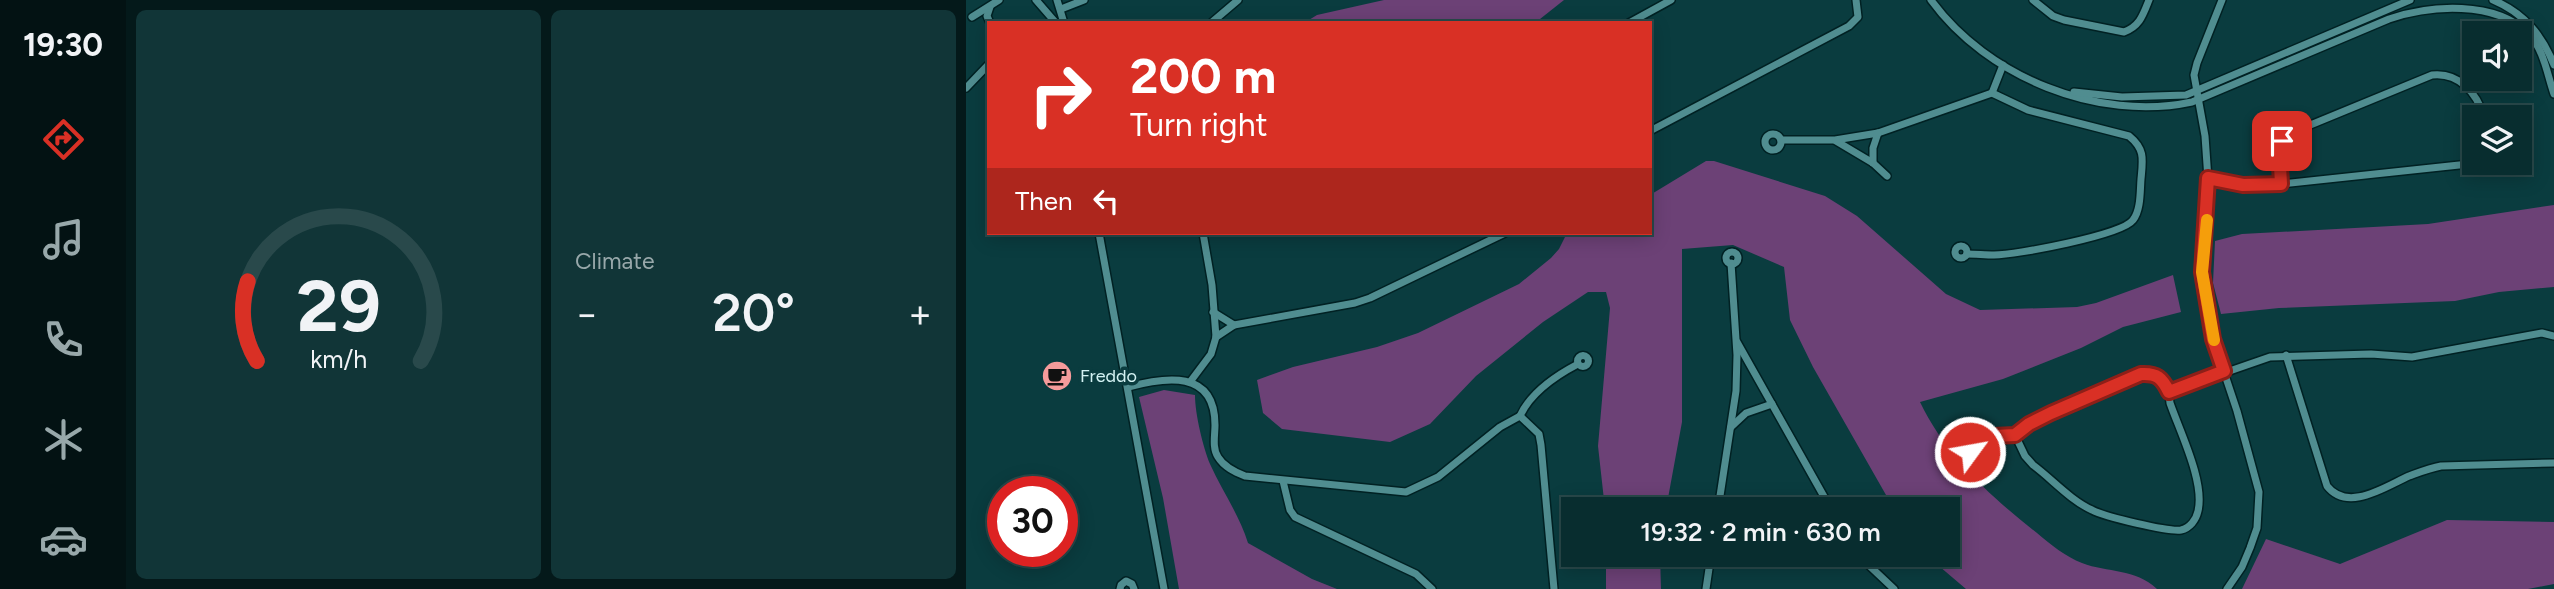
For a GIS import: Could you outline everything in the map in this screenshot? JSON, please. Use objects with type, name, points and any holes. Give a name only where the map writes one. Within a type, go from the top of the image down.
[{"type":"street","points":[[972,18],[999,0]]},
{"type":"street","points":[[1035,0],[1054,21]]},
{"type":"street","points":[[1057,0],[1063,21]]},
{"type":"street","points":[[1060,9],[1084,0]]},
{"type":"street","points":[[1213,21],[1238,0]]},
{"type":"street","points":[[1633,21],[1671,0]]},
{"type":"street","points":[[1652,130],[1849,26],[1858,17],[1856,0]]},
{"type":"street","points":[[1931,0],[1954,29],[1990,58],[2060,90],[2113,105],[2175,106],[2410,0]]},
{"type":"street","points":[[2033,0],[2053,16],[2064,20],[2124,32],[2134,28],[2140,21],[2149,0]]},
{"type":"street","points":[[2222,0],[2194,75],[2208,178],[2202,272],[2213,339],[2259,492],[2256,528],[2250,548],[2242,567],[2227,589]]},
{"type":"street","points":[[2493,0],[2505,2],[2534,28],[2546,44],[2554,65]]},
{"type":"street","points":[[2499,17],[2505,2]]},
{"type":"street","points":[[989,21],[987,16],[990,6]]},
{"type":"street","points":[[2198,96],[2412,11],[2467,8],[2499,17],[2529,34],[2539,48],[2554,94]]},
{"type":"street","points":[[1992,93],[2003,65]]},
{"type":"street","points":[[966,88],[987,66]]},
{"type":"street","points":[[2281,184],[2279,148],[2286,135],[2432,75],[2454,77],[2475,97],[2479,105]]},
{"type":"street","points":[[1781,141],[1835,140],[1878,133],[1992,93],[2028,110],[2129,136],[2138,143],[2144,158],[2137,214],[2132,223],[2115,232],[2019,253],[1967,254]]},
{"type":"street","points":[[1873,163],[1873,148],[1878,133]]},
{"type":"street","points":[[1835,140],[1873,163],[1887,176]]},
{"type":"street","points":[[2208,178],[2243,185],[2281,184],[2462,165]]},
{"type":"street","points":[[1100,235],[1164,589]]},
{"type":"street","points":[[1191,382],[1211,354],[1216,337],[1203,235]]},
{"type":"street","points":[[1216,337],[1234,325],[1355,303],[1501,235]]},
{"type":"street","points":[[1720,497],[1736,391],[1731,263]]},
{"type":"street","points":[[1213,312],[1234,325]]},
{"type":"street","points":[[2169,392],[2270,357],[2371,354],[2412,357],[2542,332],[2554,336]]},
{"type":"street","points":[[1736,340],[1824,497]]},
{"type":"street","points":[[2286,355],[2327,486],[2336,495],[2346,498],[2360,497],[2427,469],[2441,466],[2554,463]]},
{"type":"street","points":[[1128,387],[1168,379],[1191,382],[1204,391],[1213,407],[1216,455],[1228,467],[1245,476],[1406,492],[1438,477],[1500,427],[1520,416],[1533,396],[1563,372],[1578,364]]},
{"type":"street","points":[[1971,446],[1994,436],[2015,435],[2051,413],[2141,374],[2157,375],[2164,380],[2169,392],[2170,403],[2197,482],[2200,498],[2196,518],[2191,525],[2180,530],[2123,521],[2092,510],[2032,465],[2015,435]]},
{"type":"street","points":[[1731,428],[1746,413],[1772,404]]},
{"type":"street","points":[[1520,416],[1539,434],[1554,589]]},
{"type":"street","points":[[1283,481],[1290,510],[1295,517],[1416,573],[1432,589]]},
{"type":"street","points":[[1706,589],[1710,567]]},
{"type":"street","points":[[1871,567],[1894,589]]},
{"type":"street","points":[[1120,589],[1126,581],[1132,584],[1134,589]]},
{"type":"shaded area","points":[[1384,0],[1564,0],[1538,21],[1307,21],[1317,15]]},
{"type":"shaded area","points":[[1706,161],[1714,161],[1825,196],[1857,216],[1946,294],[1980,310],[2077,307],[2096,303],[2173,275],[2181,312],[2123,327],[2081,348],[2003,379],[1920,402],[1956,458],[2003,505],[2047,541],[2076,560],[2140,577],[2157,589],[1966,589],[1940,567],[1960,567],[1960,497],[1887,497],[1813,367],[1790,320],[1784,267],[1733,245],[1682,249],[1682,422],[1668,497],[1604,497],[1598,446],[1610,308],[1606,292],[1588,292],[1543,322],[1476,376],[1430,424],[1390,442],[1282,429],[1263,413],[1257,380],[1293,367],[1377,347],[1418,333],[1519,284],[1551,258],[1566,235],[1652,235],[1652,194]]},
{"type":"shaded area","points":[[2554,205],[2554,287],[2499,292],[2455,301],[2279,308],[2221,314],[2213,283],[2215,241],[2242,234],[2428,224]]},
{"type":"shaded area","points":[[1164,390],[1195,395],[1207,457],[1248,543],[1312,579],[1337,589],[1179,589],[1163,498],[1139,397]]},
{"type":"shaded area","points":[[2447,520],[2554,522],[2554,584],[2528,589],[2242,589],[2266,539],[2340,564]]},
{"type":"shaded area","points":[[1606,567],[1660,567],[1661,589],[1606,589]]},
{"type":"slow traffic","points":[[2207,220],[2202,272],[2214,340]]},
{"type":"place","name":"Freddo","points":[[1057,376]]},
{"type":"route","points":[[1970,452],[1971,446],[1994,436],[2015,435],[2051,413],[2141,374],[2157,375],[2164,380],[2169,392],[2224,371],[2213,339],[2202,272],[2208,178],[2243,185],[2281,184],[2279,148],[2282,141]]}]
